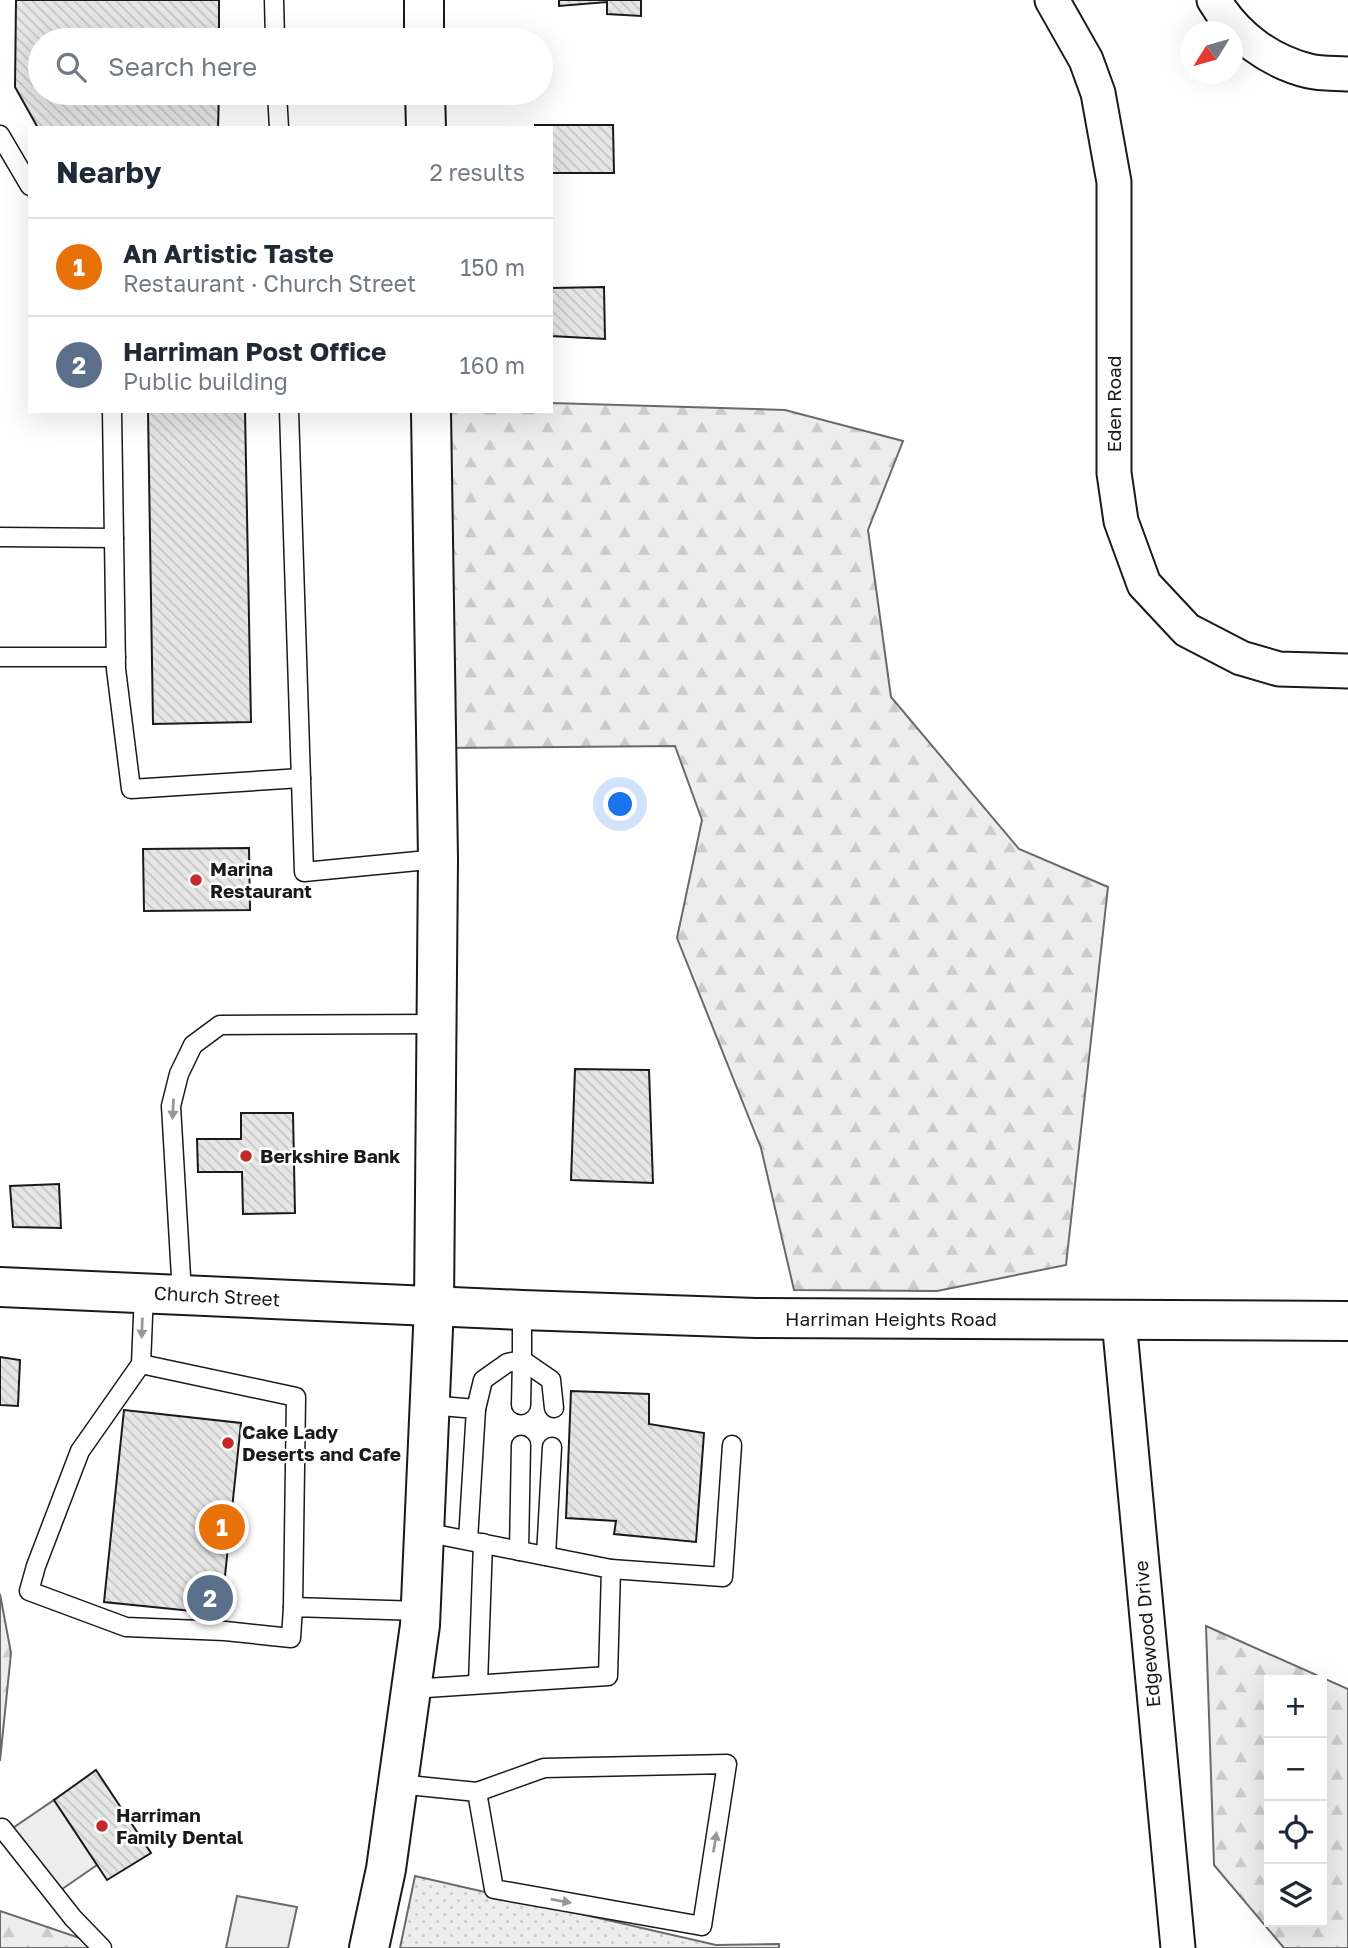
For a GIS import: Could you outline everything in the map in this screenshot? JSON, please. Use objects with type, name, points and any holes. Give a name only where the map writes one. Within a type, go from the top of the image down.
[{"type":"main road","points":[[424,0],[424,28]]},
{"type":"main road","points":[[425,105],[426,126]]},
{"type":"main road","points":[[369,1948],[386,1869],[420,1611],[434,1306],[438,859],[430,413]]},
{"type":"main road","name":"Church Street","points":[[0,1286],[434,1306]]},
{"type":"main road","name":"Harriman Heights Road","points":[[434,1306],[756,1318],[1348,1321]]},
{"type":"street","name":"Eden Road","points":[[1052,0],[1086,60],[1098,93],[1114,182],[1114,473],[1121,521],[1144,584],[1187,630],[1241,658],[1279,669],[1348,671]]},
{"type":"street","points":[[1214,0],[1236,31],[1255,47],[1284,62],[1311,71],[1348,74]]},
{"type":"street","name":"Edgewood Drive","points":[[1119,1320],[1178,1948]]},
{"type":"lane","points":[[274,0],[275,28]]},
{"type":"lane","points":[[278,105],[279,126]]},
{"type":"lane","points":[[0,135],[28,183]]},
{"type":"lane","points":[[112,413],[116,657],[131,789],[301,778]]},
{"type":"lane","points":[[289,413],[304,872],[438,859]]},
{"type":"lane","points":[[0,537],[114,538]]},
{"type":"lane","points":[[0,657],[116,657]]},
{"type":"lane","points":[[182,1294],[171,1106],[179,1073],[193,1045],[220,1025],[437,1024]]},
{"type":"lane","points":[[141,1364],[296,1397],[291,1638],[225,1631],[126,1627],[29,1591],[80,1451],[141,1364],[144,1293]]},
{"type":"lane","points":[[521,1405],[522,1310]]},
{"type":"lane","points":[[478,1684],[476,1409],[483,1380],[508,1363],[522,1360],[551,1380],[554,1408]]},
{"type":"lane","points":[[429,1405],[476,1409]]},
{"type":"lane","points":[[519,1550],[521,1445]]},
{"type":"lane","points":[[424,1532],[611,1569],[723,1577],[732,1445]]},
{"type":"lane","points":[[546,1556],[552,1447]]},
{"type":"lane","points":[[411,1689],[608,1676],[611,1569]]},
{"type":"lane","points":[[293,1607],[420,1611]]},
{"type":"lane","points":[[398,1784],[477,1792],[544,1768],[727,1764],[702,1926],[494,1889],[477,1792]]},
{"type":"lane","points":[[2,1828],[73,1918],[102,1948]]},
{"type":"green space","points":[[553,403],[785,410],[903,441],[868,530],[891,697],[1019,849],[1108,887],[1066,1265],[937,1291],[794,1290],[761,1148],[677,938],[702,820],[675,746],[437,748],[431,413],[553,413]]},
{"type":"green space","points":[[0,1594],[11,1653],[0,1761]]},
{"type":"green space","points":[[1206,1626],[1316,1675],[1264,1675],[1264,1924],[1214,1865]]},
{"type":"green space","points":[[1327,1680],[1348,1689],[1348,1948],[1284,1948],[1266,1927],[1327,1927]]},
{"type":"green space","points":[[415,1876],[716,1945],[779,1944],[779,1948],[400,1948]]},
{"type":"green space","points":[[0,1911],[109,1948],[0,1948]]},
{"type":"shaded area","points":[[54,1800],[97,1865],[55,1894],[7,1832]]},
{"type":"shaded area","points":[[237,1896],[297,1907],[288,1948],[226,1948]]},
{"type":"building","points":[[16,0],[219,0],[219,28],[28,28],[28,105],[219,105],[218,126],[37,126],[15,87]]},
{"type":"building","points":[[559,0],[641,0],[641,16],[607,14],[607,2],[559,6]]},
{"type":"building","points":[[613,125],[614,173],[553,173],[553,126],[535,126]]},
{"type":"building","points":[[604,287],[605,339],[553,336],[553,288]]},
{"type":"building","points":[[148,413],[245,413],[251,722],[153,724]]},
{"type":"building","name":"Marina Restaurant","points":[[249,848],[250,910],[144,911],[143,849]]},
{"type":"building","points":[[575,1069],[649,1070],[653,1183],[571,1180]]},
{"type":"building","name":"Berkshire Bank","points":[[241,1113],[293,1113],[295,1213],[243,1214],[242,1172],[198,1172],[197,1139],[241,1139]]},
{"type":"building","points":[[59,1184],[61,1228],[13,1227],[10,1186]]},
{"type":"building","points":[[0,1357],[20,1360],[18,1406],[0,1405]]},
{"type":"building","points":[[571,1391],[649,1394],[649,1424],[704,1433],[696,1542],[614,1534],[616,1521],[566,1518]]},
{"type":"building","points":[[124,1410],[241,1423],[221,1614],[104,1602]]},
{"type":"building","name":"Harriman Family Dental","points":[[96,1770],[151,1853],[107,1880],[54,1800]]},
{"type":"place","name":"Marina Restaurant","points":[[196,880]]},
{"type":"place","name":"Berkshire Bank","points":[[246,1156]]},
{"type":"place","name":"Cake Lady Deserts and Cafe","points":[[228,1443]]},
{"type":"place","name":"An Artistic Taste","points":[[222,1527]]},
{"type":"place","name":"Harriman Post Office","points":[[210,1598]]},
{"type":"place","name":"Harriman Family Dental","points":[[102,1826]]}]
